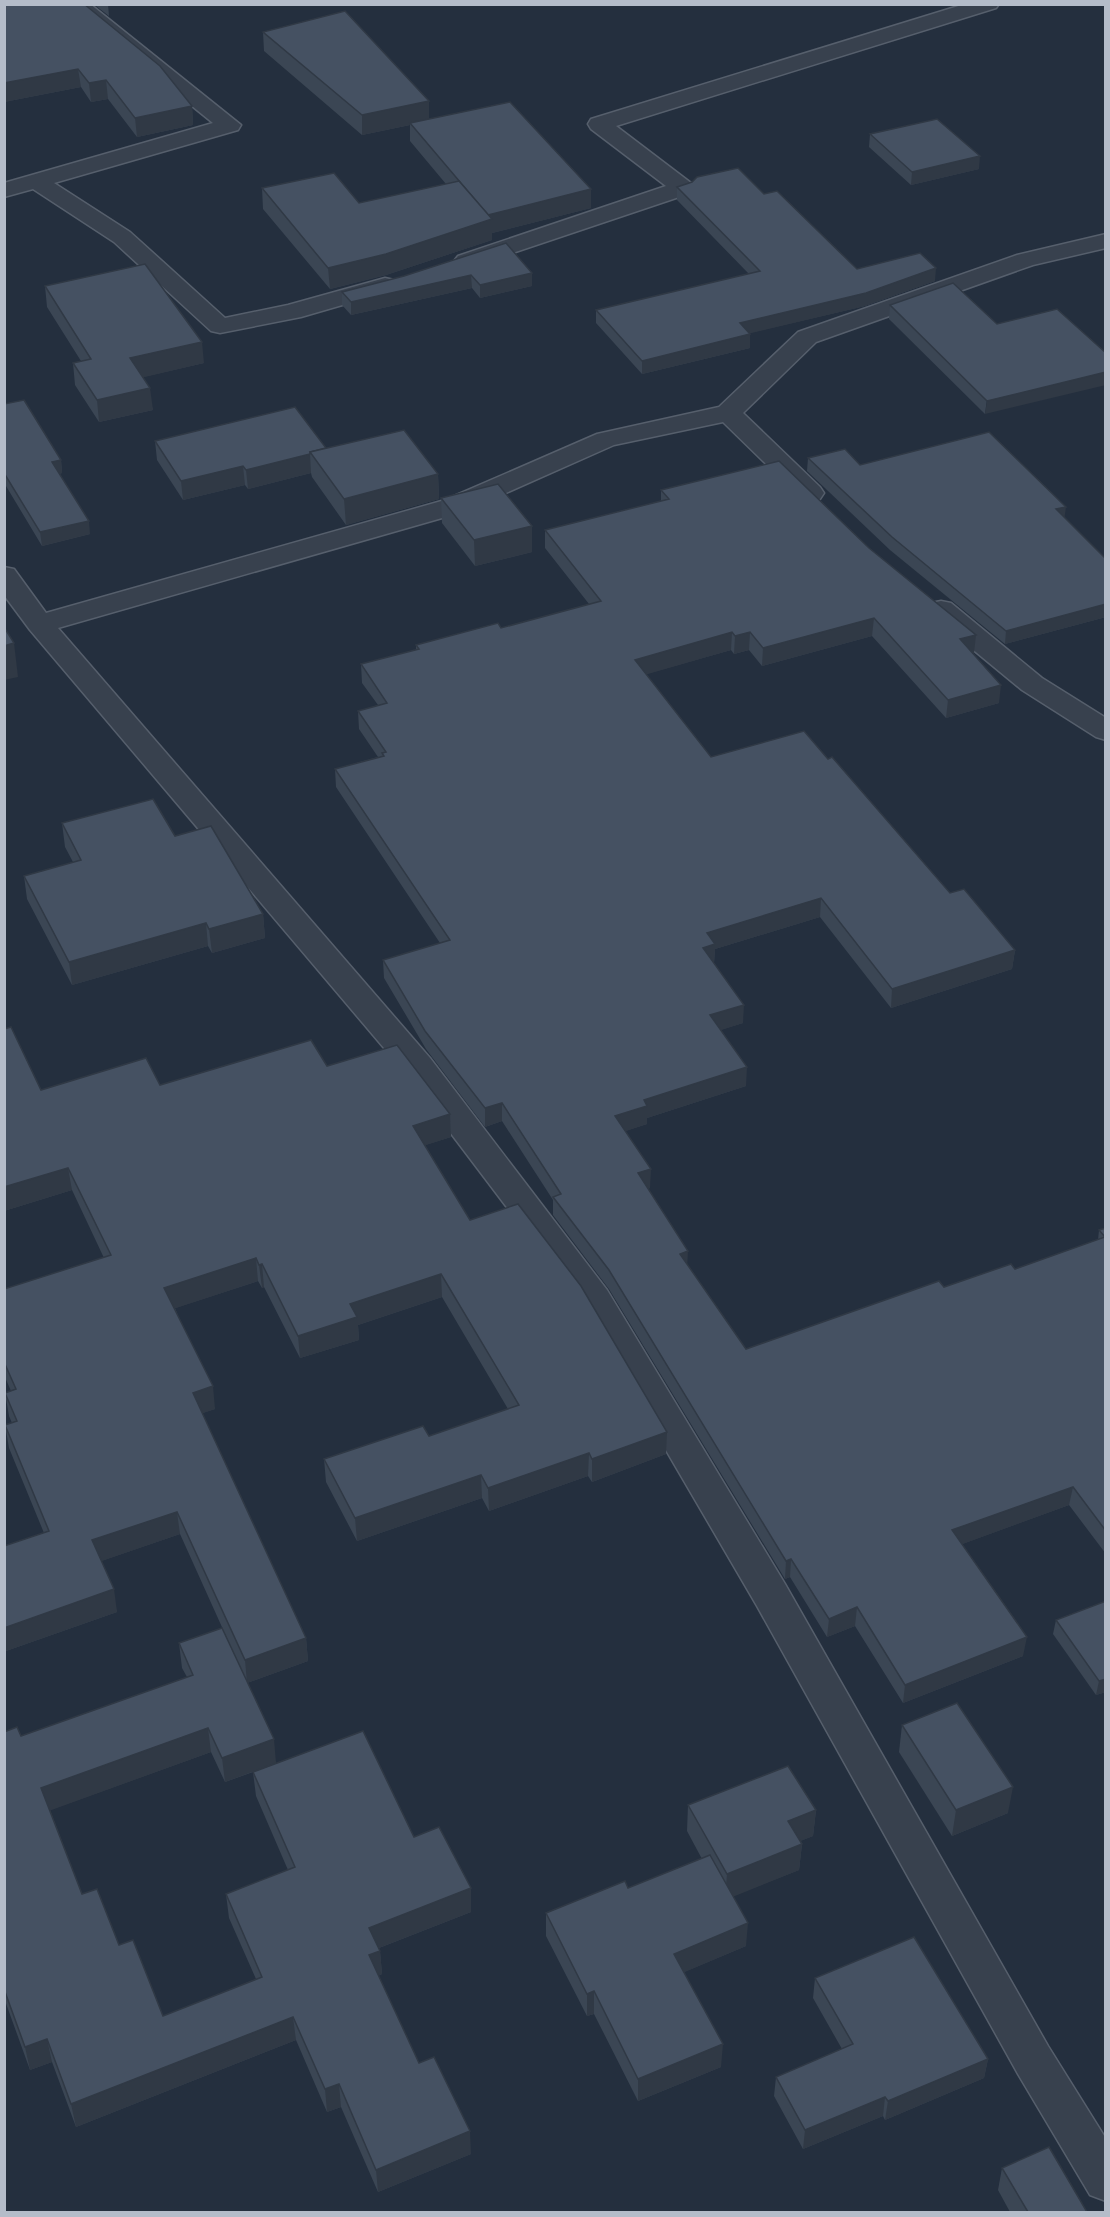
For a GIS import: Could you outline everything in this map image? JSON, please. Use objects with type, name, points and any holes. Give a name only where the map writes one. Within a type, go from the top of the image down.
[{"type":"street","points":[[4,190],[230,125],[76,4]]},
{"type":"street","points":[[446,267],[683,188],[599,124],[989,4]]},
{"type":"street","points":[[36,181],[122,237],[220,326],[292,312],[412,277]]},
{"type":"street","points":[[40,624],[454,506],[606,439],[728,413],[807,337],[1025,260],[1106,241]]},
{"type":"street","points":[[728,413],[828,510]]},
{"type":"street","points":[[4,575],[40,624],[418,1066],[595,1299],[771,1594],[1033,2060],[1106,2180]]},
{"type":"street","points":[[915,588],[1032,684],[1106,731]]},
{"type":"building","points":[[4,4],[84,4],[160,66],[192,106],[135,118],[106,80],[89,83],[78,69],[4,83]]},
{"type":"building","points":[[345,11],[429,101],[362,115],[263,32]]},
{"type":"building","points":[[510,102],[591,189],[488,215],[410,123]]},
{"type":"building","points":[[937,119],[980,156],[912,172],[870,134]]},
{"type":"building","points":[[738,168],[764,194],[777,191],[857,269],[920,253],[936,268],[866,293],[740,323],[750,334],[642,361],[596,310],[760,271],[677,187],[692,182],[697,177]]},
{"type":"building","points":[[334,173],[359,203],[459,181],[492,219],[386,254],[328,268],[262,188]]},
{"type":"building","points":[[506,243],[532,273],[480,285],[471,275],[351,302],[342,292],[404,276]]},
{"type":"building","points":[[145,264],[202,342],[130,358],[150,388],[97,400],[73,363],[91,359],[45,286]]},
{"type":"building","points":[[953,283],[997,324],[1057,309],[1106,353],[1106,372],[987,401],[890,305]]},
{"type":"building","points":[[24,400],[61,460],[52,462],[89,521],[40,532],[4,473],[4,404]]},
{"type":"building","points":[[295,407],[326,448],[246,470],[243,466],[181,481],[155,441]]},
{"type":"building","points":[[404,430],[438,474],[344,499],[310,452]]},
{"type":"building","points":[[989,432],[1066,507],[1056,509],[1106,559],[1106,604],[1006,631],[892,537],[808,458],[845,449],[860,465]]},
{"type":"building","points":[[779,461],[869,548],[976,635],[960,639],[1001,685],[948,700],[874,618],[763,648],[750,632],[735,636],[732,632],[635,660],[711,757],[804,731],[828,759],[832,757],[950,893],[964,889],[1015,950],[892,989],[821,898],[707,933],[715,944],[703,948],[744,1005],[710,1015],[747,1067],[644,1100],[647,1106],[615,1116],[651,1169],[638,1173],[688,1251],[680,1254],[746,1349],[939,1281],[944,1287],[1011,1264],[1015,1269],[1105,1237],[1099,1230],[1106,1228],[1106,1531],[1073,1487],[952,1530],[1027,1637],[905,1685],[857,1607],[829,1619],[791,1559],[786,1561],[609,1270],[553,1197],[561,1194],[502,1103],[485,1108],[425,1031],[383,960],[450,940],[335,769],[384,756],[382,753],[386,752],[358,711],[387,703],[361,664],[419,649],[416,645],[498,623],[501,628],[601,601],[545,530],[669,499],[661,490]]},
{"type":"building","points":[[498,484],[532,526],[474,540],[441,498]]},
{"type":"building","points":[[4,627],[14,643],[4,646]]},
{"type":"building","points":[[153,799],[175,836],[211,826],[263,914],[209,929],[206,923],[69,962],[24,876],[81,860],[62,823]]},
{"type":"building","points":[[11,1027],[41,1090],[146,1058],[160,1085],[311,1040],[327,1066],[397,1045],[450,1114],[413,1126],[470,1220],[518,1204],[581,1286],[667,1432],[592,1459],[589,1453],[488,1488],[481,1475],[355,1518],[324,1459],[423,1426],[429,1436],[519,1405],[441,1274],[350,1304],[357,1317],[298,1336],[262,1264],[259,1265],[256,1258],[164,1288],[213,1386],[193,1393],[306,1638],[245,1660],[177,1512],[92,1540],[114,1589],[4,1628],[4,1546],[49,1531],[5,1425],[17,1421],[5,1393],[16,1389],[4,1362],[4,1289],[111,1255],[68,1168],[4,1187],[4,1029]]},
{"type":"building","points":[[1106,1601],[1106,1679],[1099,1681],[1056,1620]]},
{"type":"building","points":[[222,1628],[274,1739],[222,1758],[208,1728],[41,1788],[82,1894],[97,1889],[119,1945],[133,1940],[163,2016],[262,1977],[226,1894],[295,1867],[253,1772],[363,1731],[414,1837],[439,1827],[471,1888],[369,1928],[380,1951],[369,1955],[419,2063],[434,2057],[470,2131],[376,2170],[339,2084],[325,2089],[293,2017],[71,2104],[47,2039],[25,2047],[4,1989],[4,1732],[17,1727],[21,1736],[193,1675],[179,1643]]},
{"type":"building","points":[[957,1703],[1013,1787],[956,1810],[902,1725]]},
{"type":"building","points":[[788,1766],[816,1810],[788,1821],[802,1844],[727,1874],[688,1805]]},
{"type":"building","points":[[710,1855],[748,1923],[674,1954],[723,2044],[638,2079],[594,1991],[587,1994],[546,1913],[625,1881],[628,1888]]},
{"type":"building","points":[[914,1937],[988,2059],[888,2101],[885,2097],[805,2130],[776,2077],[853,2044],[815,1978]]},
{"type":"building","points":[[1049,2147],[1087,2212],[1028,2212],[1002,2168]]}]
